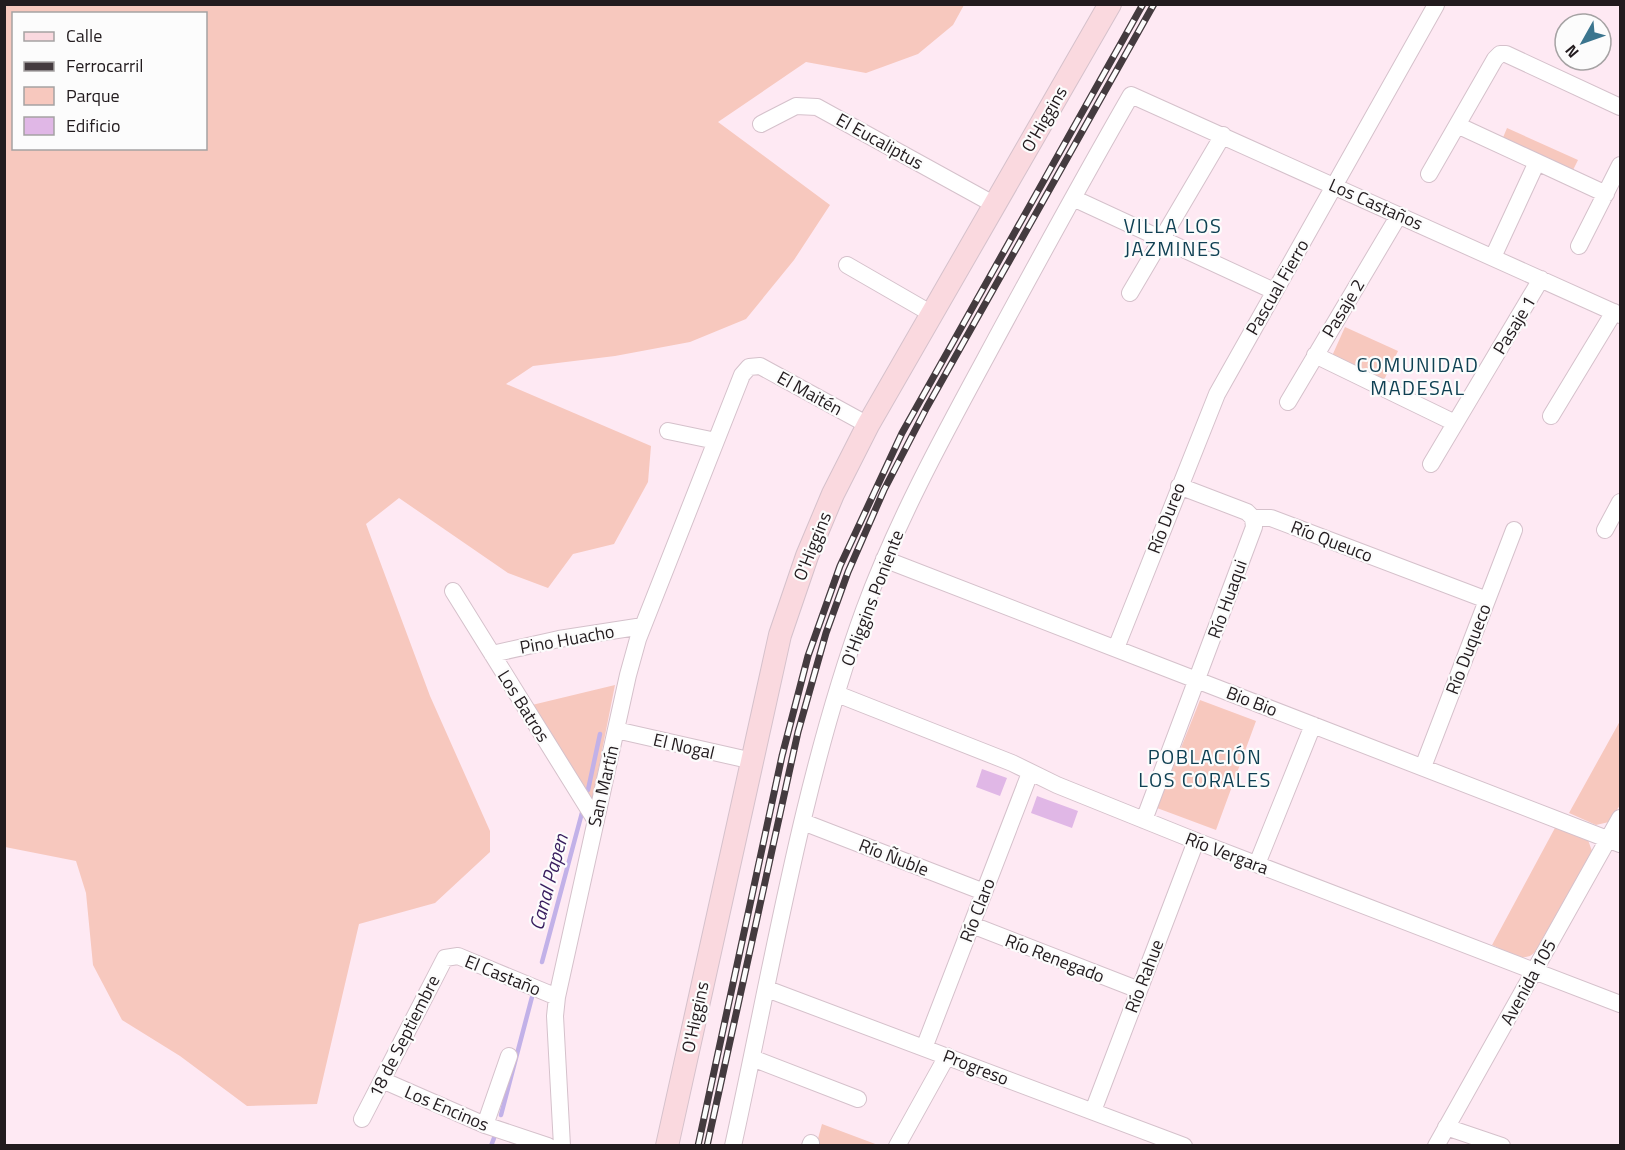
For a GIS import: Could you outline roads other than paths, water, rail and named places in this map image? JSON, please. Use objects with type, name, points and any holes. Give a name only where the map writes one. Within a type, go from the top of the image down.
[{"type":"street","name":"O'Higgins","points":[[667,1146],[769,680],[788,608],[833,494],[867,425],[1110,4]]},
{"type":"street","name":"Pascual Fierro","points":[[1220,388],[1436,5]]},
{"type":"street","points":[[1429,174],[1500,54],[1506,54],[1620,107]]},
{"type":"street","name":"Los Castaños","points":[[1131,95],[1617,313]]},
{"type":"street","name":"O'Higgins Poniente","points":[[733,1146],[803,822],[837,694],[884,559],[954,417],[1131,95]]},
{"type":"street","name":"El Eucaliptus","points":[[762,124],[796,106],[817,107],[995,204]]},
{"type":"street","points":[[1457,125],[1606,194]]},
{"type":"street","points":[[1130,293],[1160,238],[1223,135]]},
{"type":"street","points":[[1493,257],[1537,162]]},
{"type":"street","points":[[1579,246],[1620,165]]},
{"type":"street","points":[[1073,198],[1274,291]]},
{"type":"street","name":"Pasaje 2","points":[[1288,402],[1399,215]]},
{"type":"street","points":[[847,265],[932,314]]},
{"type":"street","name":"Pasaje 1","points":[[1431,464],[1541,279]]},
{"type":"street","points":[[1551,416],[1617,313]]},
{"type":"street","points":[[1315,355],[1455,423]]},
{"type":"street","name":"El Maitén","points":[[752,366],[763,367],[867,425]]},
{"type":"street","name":"San Martín","points":[[562,1146],[555,1016],[557,997],[628,675],[643,626],[742,375],[752,366]]},
{"type":"street","name":"Río Dureo","points":[[1116,648],[1220,388]]},
{"type":"street","points":[[668,431],[716,441]]},
{"type":"street","name":"Río Queuco","points":[[1179,486],[1247,512],[1253,518],[1271,518],[1487,600]]},
{"type":"street","points":[[1605,530],[1620,502]]},
{"type":"street","name":"Río Huaqui","points":[[1144,820],[1254,527],[1253,518]]},
{"type":"street","name":"Río Duqueco","points":[[1423,768],[1514,530]]},
{"type":"street","name":"Bio Bio","points":[[884,559],[1615,842]]},
{"type":"street","name":"Los Batros","points":[[453,591],[596,821]]},
{"type":"street","name":"Pino Huacho","points":[[492,654],[560,639],[643,626]]},
{"type":"street","name":"Río Vergara","points":[[837,694],[1012,763],[1030,773],[1196,841],[1620,1004]]},
{"type":"street","points":[[1257,864],[1313,725]]},
{"type":"street","name":"El Nogal","points":[[616,730],[753,761]]},
{"type":"street","name":"Río Claro","points":[[924,1048],[1030,773]]},
{"type":"street","name":"Avenida 105","points":[[1436,1146],[1535,971],[1615,842],[1620,818]]},
{"type":"street","name":"Río Ñuble","points":[[803,822],[984,892]]},
{"type":"street","name":"Río Rahue","points":[[1093,1111],[1196,841]]},
{"type":"street","name":"Río Renegado","points":[[972,925],[1139,990]]},
{"type":"street","name":"El Castaño","points":[[449,956],[458,956],[557,997]]},
{"type":"street","name":"18 de Septiembre","points":[[362,1119],[442,962],[449,956]]},
{"type":"street","name":"Progreso","points":[[767,989],[1184,1146]]},
{"type":"street","points":[[485,1125],[509,1056]]},
{"type":"street","points":[[897,1146],[947,1056]]},
{"type":"street","points":[[752,1059],[858,1100]]},
{"type":"street","name":"Los Encinos","points":[[382,1080],[485,1125],[548,1146]]},
{"type":"street","points":[[1446,1127],[1502,1146]]},
{"type":"waterway","name":"Canal Papen","points":[[588,790],[600,734]]},
{"type":"waterway","name":"Canal Papen","points":[[542,962],[583,809]]},
{"type":"waterway","name":"Canal Papen","points":[[501,1115],[532,997]]},
{"type":"waterway","name":"Canal Papen","points":[[491,1146],[494,1138]]},
{"type":"railway","points":[[698,1146],[782,756],[808,656],[840,566],[902,433],[1143,4]]},
{"type":"railway","points":[[707,1146],[798,732],[826,633],[848,572],[884,490],[927,407],[1154,4]]},
{"type":"district","name":"VILLA LOS JAZMINES","points":[[1173,236]]},
{"type":"district","name":"COMUNIDAD MADESAL","points":[[1418,376]]},
{"type":"district","name":"POBLACIÓN LOS CORALES","points":[[1205,768]]}]
